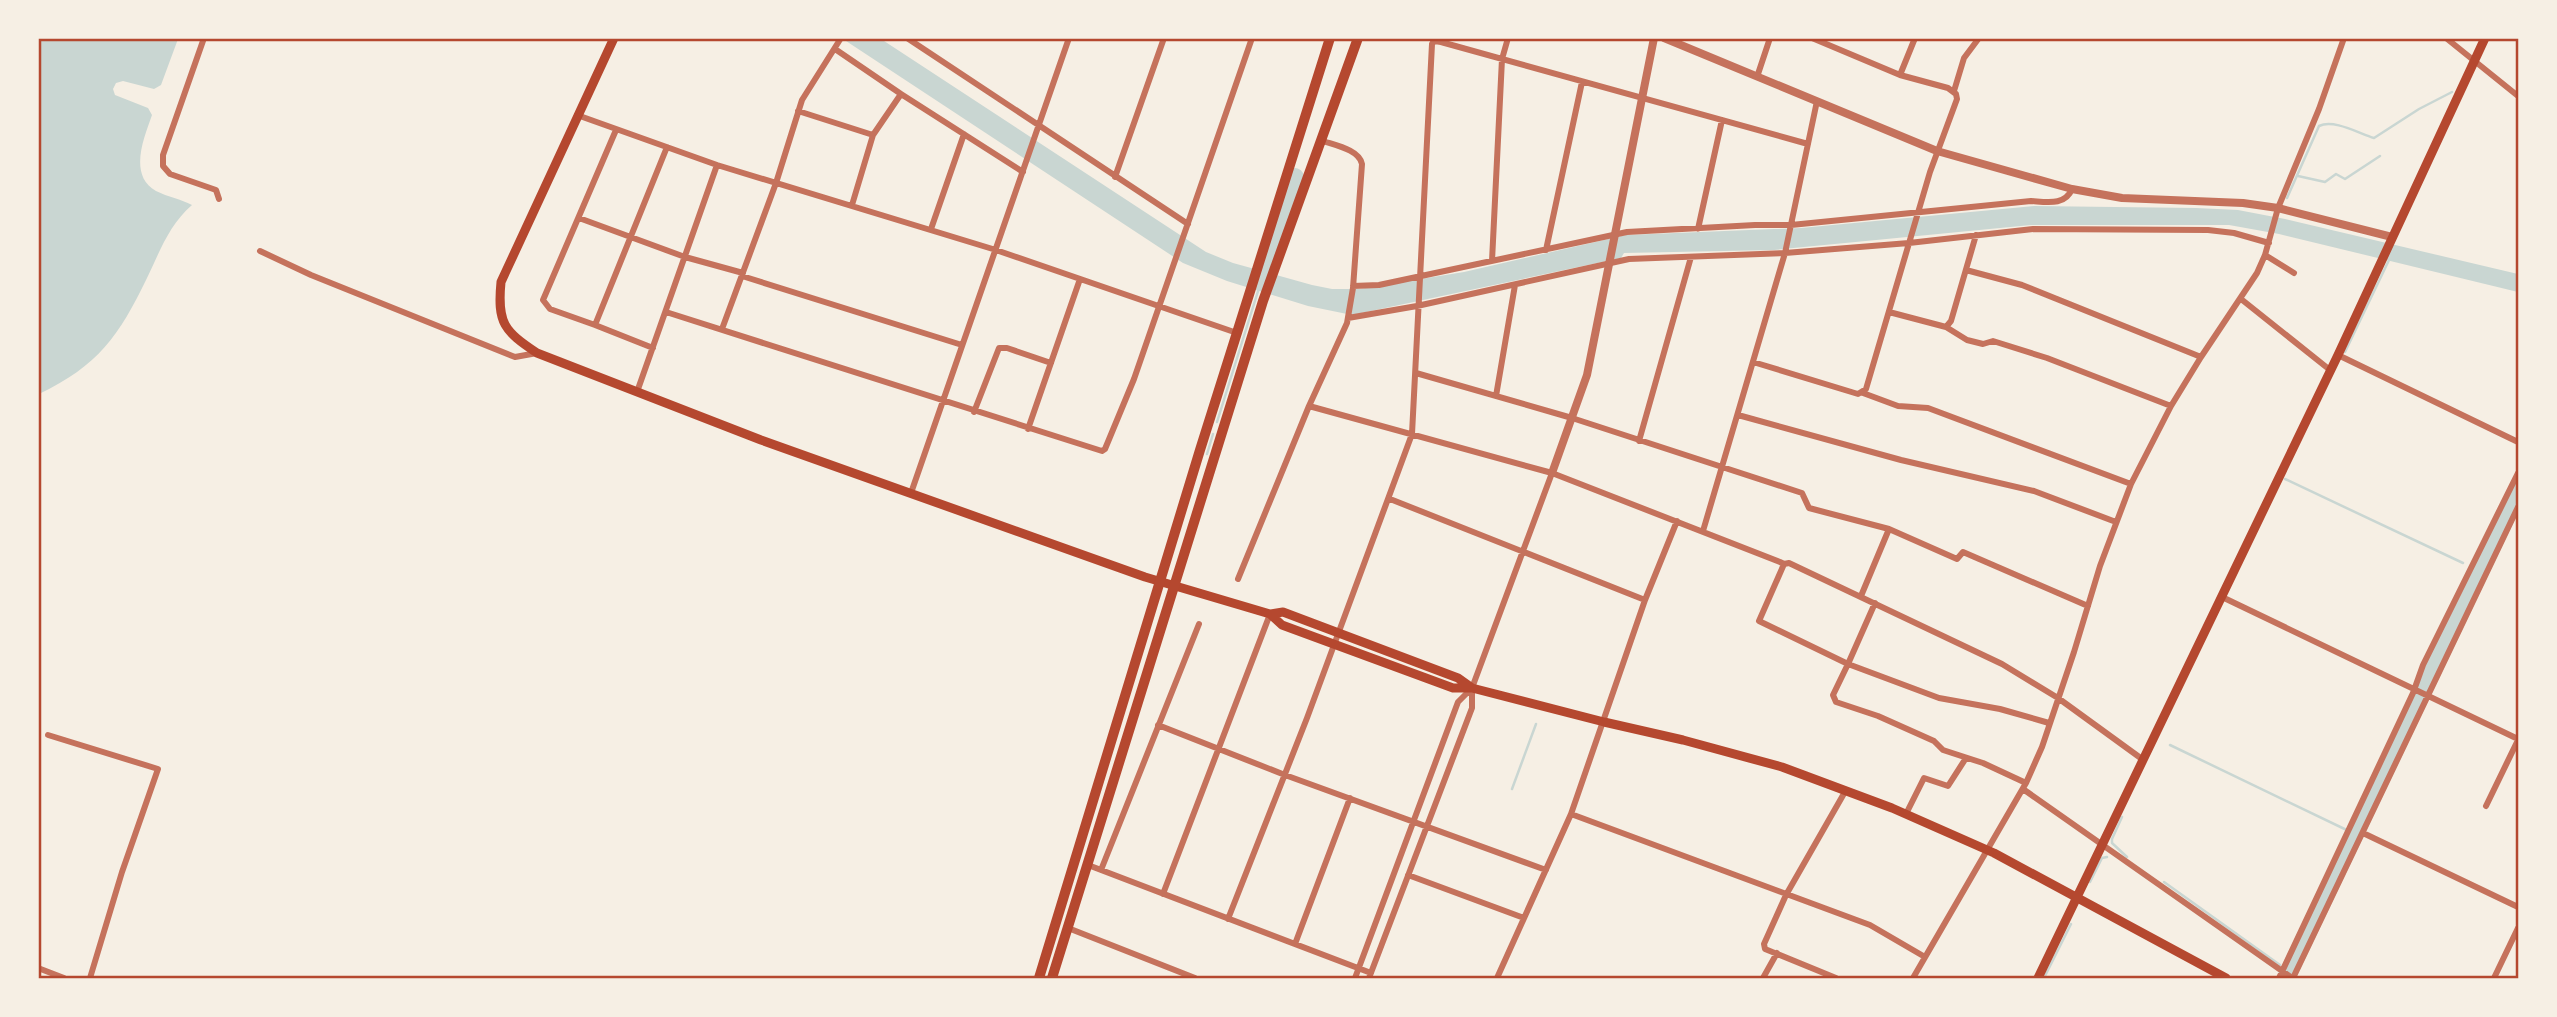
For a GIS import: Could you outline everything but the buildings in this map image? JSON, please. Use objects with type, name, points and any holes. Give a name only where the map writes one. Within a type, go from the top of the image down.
[{"type":"highway","points":[[1039,978],[1330,38]]},
{"type":"highway","points":[[1052,978],[1263,301],[1358,38]]},
{"type":"main road","points":[[614,38],[500,282],[498,305],[505,327],[513,338],[537,353],[761,440],[1175,586],[1270,614],[1283,612],[1458,678],[1472,688]]},
{"type":"main road","points":[[2038,978],[2338,355],[2485,38]]},
{"type":"main road","points":[[1270,614],[1282,625],[1453,688],[1472,688],[1683,740],[1846,790],[1987,850],[2225,978]]},
{"type":"street","points":[[204,38],[163,155],[163,166],[170,174],[216,190],[219,199]]},
{"type":"street","points":[[907,38],[1188,224]]},
{"type":"street","points":[[911,493],[1069,38]]},
{"type":"street","points":[[1115,177],[1164,38]]},
{"type":"street","points":[[666,312],[1096,451],[1105,449],[1135,379],[1252,38]]},
{"type":"street","points":[[1492,261],[1502,59],[1508,38]]},
{"type":"street","points":[[1088,866],[1359,968],[1370,976],[1472,708],[1472,688],[1587,375],[1654,38]]},
{"type":"street","points":[[1664,38],[1937,152],[2072,190],[2122,198],[2243,203],[2278,208],[2391,239]]},
{"type":"street","points":[[1756,76],[1770,38]]},
{"type":"street","points":[[1812,38],[1900,75],[1954,91]]},
{"type":"street","points":[[1900,75],[1915,38]]},
{"type":"street","points":[[1863,393],[1937,152],[1957,99],[1954,91],[1964,58],[1979,38]]},
{"type":"street","points":[[1913,978],[2025,786],[2131,484],[2171,406],[2241,299],[2265,255],[2278,208],[2319,109],[2344,38]]},
{"type":"street","points":[[2446,38],[2518,96]]},
{"type":"street","points":[[722,329],[776,183],[802,100],[841,39]]},
{"type":"street","points":[[1228,919],[1390,499],[1412,434],[1432,44],[1437,41],[1808,144]]},
{"type":"street","points":[[835,49],[901,94],[1024,170]]},
{"type":"street","points":[[1546,250],[1582,82]]},
{"type":"street","points":[[852,205],[873,135],[901,94]]},
{"type":"street","points":[[1703,531],[1785,253],[1817,102]]},
{"type":"street","points":[[799,111],[873,135]]},
{"type":"street","points":[[578,115],[717,165],[931,229],[1237,333]]},
{"type":"street","points":[[1698,229],[1722,120]]},
{"type":"street","points":[[616,130],[543,300],[550,309],[653,348]]},
{"type":"street","points":[[931,229],[964,134]]},
{"type":"street","points":[[1238,579],[1348,316],[1353,287],[1362,160],[1355,153],[1320,140]]},
{"type":"street","points":[[595,325],[667,147]]},
{"type":"street","points":[[637,393],[717,165]]},
{"type":"street","points":[[1353,287],[1379,285],[1616,234],[1917,217],[2031,201],[2061,202],[2067,199],[2072,190]]},
{"type":"street","points":[[579,218],[685,257],[962,345]]},
{"type":"street","points":[[1348,316],[1417,306],[1629,260],[1785,253],[2033,229],[2208,230],[2269,242]]},
{"type":"street","points":[[1946,327],[1951,321],[1976,235]]},
{"type":"street","points":[[260,251],[312,275],[515,357],[537,353]]},
{"type":"street","points":[[2265,255],[2294,273]]},
{"type":"street","points":[[1639,441],[1691,257]]},
{"type":"street","points":[[1966,270],[2022,285],[2201,357]]},
{"type":"street","points":[[1028,429],[1080,279]]},
{"type":"street","points":[[1496,396],[1515,285]]},
{"type":"street","points":[[2241,299],[2330,370]]},
{"type":"street","points":[[1889,312],[1946,327],[1967,340],[1983,344],[1993,341],[2047,358],[2171,406]]},
{"type":"street","points":[[974,411],[999,348],[1007,348],[1051,363]]},
{"type":"street","points":[[2338,355],[2518,442]]},
{"type":"street","points":[[1753,362],[1858,394],[1863,393],[1898,406],[1928,408],[2131,484]]},
{"type":"street","points":[[1416,373],[1572,418],[1802,493],[1809,508],[1889,529],[1957,559],[1963,552],[2088,606]]},
{"type":"street","points":[[1309,405],[1552,473],[1784,564],[1789,563],[2002,664],[2058,698],[2142,759]]},
{"type":"street","points":[[1738,415],[1901,460],[2034,491],[2116,522]]},
{"type":"street","points":[[2281,974],[2416,690],[2423,665],[2466,574],[2476,562],[2518,473]]},
{"type":"street","points":[[1390,499],[1645,600]]},
{"type":"street","points":[[1875,603],[1833,695],[1836,702],[1878,716],[1932,740],[1943,750],[1983,763],[2025,786],[2101,845],[2281,974],[2292,978],[2518,508]]},
{"type":"street","points":[[1508,978],[1497,976],[1571,814],[1645,600],[1676,522]]},
{"type":"street","points":[[1861,596],[1889,529]]},
{"type":"street","points":[[1784,564],[1759,621],[1848,664],[1939,698],[2000,709],[2049,723]]},
{"type":"street","points":[[2222,597],[2518,739],[2486,806]]},
{"type":"street","points":[[1163,894],[1270,614]]},
{"type":"street","points":[[1101,870],[1199,624]]},
{"type":"street","points":[[1355,978],[1458,702],[1472,688]]},
{"type":"street","points":[[1158,725],[1285,775],[1546,870]]},
{"type":"street","points":[[48,735],[158,769],[122,872],[90,978]]},
{"type":"street","points":[[1906,814],[1924,778],[1948,786],[1966,758]]},
{"type":"street","points":[[1836,978],[1765,949],[1764,944],[1786,895],[1846,790]]},
{"type":"street","points":[[1296,944],[1350,798]]},
{"type":"street","points":[[1571,814],[1870,925],[1925,957]]},
{"type":"street","points":[[2363,833],[2518,907]]},
{"type":"street","points":[[1408,875],[1524,918]]},
{"type":"street","points":[[1068,928],[1195,978]]},
{"type":"street","points":[[2494,978],[2518,928]]},
{"type":"street","points":[[1763,978],[1777,953]]},
{"type":"street","points":[[38,968],[65,978]]},
{"type":"shaded area","points":[[39,38],[178,39],[161,85],[154,89],[123,81],[116,83],[113,89],[115,95],[148,108],[152,115],[140,156],[142,176],[147,184],[156,191],[192,205],[171,230],[127,317],[105,347],[77,372],[39,394]]},
{"type":"shaded area","points":[[843,39],[881,39],[1206,252],[1233,263],[1332,289],[1359,289],[1464,272],[1626,235],[1801,228],[2034,206],[2238,210],[2518,274],[2518,292],[2279,234],[2229,225],[2031,225],[1774,250],[1624,253],[1621,258],[1352,315],[1308,306],[1227,281],[1183,263]]},
{"type":"waterway","points":[[2287,198],[2319,126],[2339,125],[2374,138],[2419,109],[2452,92]]},
{"type":"waterway","points":[[2298,176],[2325,182],[2336,174],[2345,179],[2380,156]]},
{"type":"waterway","points":[[1261,281],[1295,177]]},
{"type":"waterway","points":[[2345,352],[2389,260]]},
{"type":"waterway","points":[[1217,422],[1259,288]]},
{"type":"waterway","points":[[1207,454],[1213,434]]},
{"type":"waterway","points":[[2285,479],[2463,563]]},
{"type":"waterway","points":[[2286,978],[2518,492]]},
{"type":"waterway","points":[[1512,789],[1536,724]]},
{"type":"waterway","points":[[2170,745],[2355,834]]},
{"type":"waterway","points":[[2122,817],[2112,843],[2127,857]]},
{"type":"waterway","points":[[2090,882],[2102,858],[2107,857]]},
{"type":"waterway","points":[[2164,882],[2280,965]]},
{"type":"waterway","points":[[2044,978],[2071,924]]}]
